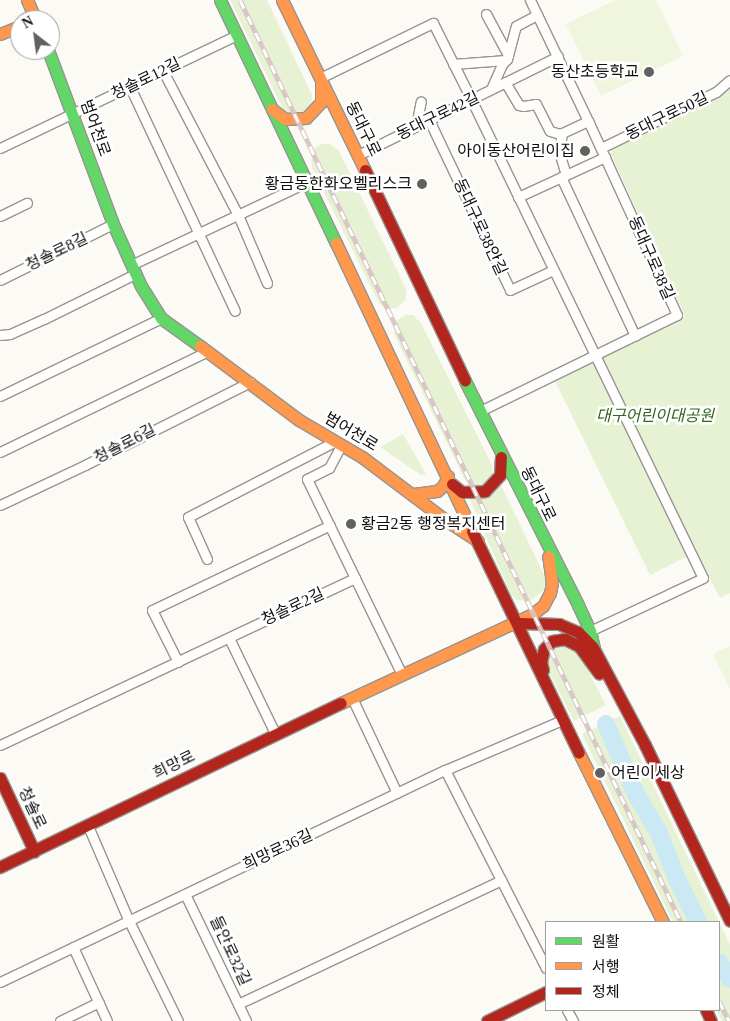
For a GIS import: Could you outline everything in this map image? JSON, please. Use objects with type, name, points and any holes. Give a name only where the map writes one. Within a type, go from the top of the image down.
[{"type":"main road","points":[[220,0],[562,720],[662,921]]},
{"type":"main road","name":"동대구로","points":[[282,0],[358,155],[414,277],[590,631],[594,648],[620,696],[729,915]]},
{"type":"main road","name":"범어천로","points":[[52,60],[113,224],[133,269],[161,318],[300,420],[413,494],[447,521],[478,540]]},
{"type":"main road","points":[[269,105],[279,116],[285,119],[299,120],[306,118],[312,114],[320,102],[320,78]]},
{"type":"main road","points":[[449,479],[462,492],[485,491],[491,487],[500,475],[502,468],[497,445]]},
{"type":"main road","points":[[413,494],[437,491],[449,479]]},
{"type":"main road","name":"희망로","points":[[0,867],[88,826],[274,734],[516,622],[543,606],[550,593],[552,584],[547,547]]},
{"type":"main road","points":[[516,622],[559,624],[578,632],[594,648]]},
{"type":"main road","points":[[548,688],[542,656],[549,643],[565,638],[579,646],[603,681],[620,696]]},
{"type":"main road","name":"청솔로","points":[[0,778],[34,851]]},
{"type":"main road","points":[[487,1021],[545,992]]},
{"type":"street","name":"동대구로38길","points":[[480,410],[677,315],[601,148],[530,0]]},
{"type":"street","points":[[453,64],[507,58],[486,14]]},
{"type":"street","name":"동대구로42길","points":[[491,90],[502,64],[507,58],[516,26],[537,15]]},
{"type":"street","points":[[320,78],[433,23],[471,99],[703,578],[590,631]]},
{"type":"street","name":"청솔로12길","points":[[0,148],[237,35]]},
{"type":"street","name":"동대구로42길","points":[[358,155],[558,56]]},
{"type":"street","points":[[163,71],[238,215],[267,282]]},
{"type":"street","name":"동대구로50길","points":[[601,148],[716,92],[730,80]]},
{"type":"street","points":[[505,82],[519,105],[536,104],[550,130],[562,133],[588,121]]},
{"type":"street","points":[[130,87],[236,311]]},
{"type":"street","points":[[416,126],[422,101]]},
{"type":"street","name":"동대구로38안길","points":[[429,120],[510,290],[553,270]]},
{"type":"street","points":[[562,133],[559,152],[564,176],[635,336]]},
{"type":"street","points":[[518,197],[605,157]]},
{"type":"street","points":[[0,336],[10,334],[44,318],[200,234],[307,182]]},
{"type":"street","points":[[0,216],[27,203]]},
{"type":"street","name":"청솔로8길","points":[[0,280],[113,224]]},
{"type":"street","points":[[0,396],[161,318]]},
{"type":"street","points":[[0,452],[206,352]]},
{"type":"street","name":"청솔로6길","points":[[0,505],[85,465],[250,382]]},
{"type":"street","points":[[337,443],[329,468],[308,480],[402,675]]},
{"type":"street","points":[[207,559],[188,516],[337,443]]},
{"type":"street","points":[[178,662],[152,610],[330,525]]},
{"type":"street","name":"청솔로2길","points":[[0,745],[356,578]]},
{"type":"street","points":[[230,638],[274,734]]},
{"type":"street","points":[[352,698],[397,793]]},
{"type":"street","points":[[545,966],[445,770],[562,720]]},
{"type":"street","name":"희망로36길","points":[[0,982],[445,770]]},
{"type":"street","points":[[88,826],[129,921],[178,1021]]},
{"type":"street","points":[[238,1004],[501,880]]},
{"type":"street","name":"들안로32길","points":[[185,894],[246,1021]]},
{"type":"street","points":[[74,947],[107,1021]]},
{"type":"street","points":[[60,1021],[99,1002]]},
{"type":"green space","points":[[230,0],[267,0],[312,95],[311,108],[298,116],[286,113],[283,109]]},
{"type":"green space","points":[[615,0],[656,0],[683,56],[601,96],[566,24]]},
{"type":"green space","name":"대구어린이대공원","points":[[730,89],[730,593],[720,598],[696,552],[650,575],[555,381],[685,316],[611,154],[613,146]]},
{"type":"green space","points":[[322,144],[330,144],[339,151],[406,289],[406,299],[397,308],[387,309],[379,303],[312,168],[311,154],[315,148]]},
{"type":"green space","points":[[406,315],[413,315],[421,323],[492,465],[493,475],[487,485],[472,487],[465,480],[394,334],[396,321]]},
{"type":"green space","points":[[403,434],[426,475],[421,475],[380,447]]},
{"type":"green space","points":[[500,483],[546,579],[543,591],[530,601],[517,600],[511,595],[468,495],[479,499],[489,497]]},
{"type":"green space","points":[[554,643],[575,646],[606,705],[574,721],[544,663]]},
{"type":"green space","points":[[730,646],[730,689],[713,654]]},
{"type":"green space","points":[[620,716],[719,921],[673,921],[582,734]]},
{"type":"green space","points":[[720,924],[730,945],[730,1021],[722,1021],[717,1011],[720,1011]]},
{"type":"waterway","points":[[606,724],[636,794],[659,833],[676,877],[698,921]]},
{"type":"waterway","points":[[720,964],[730,979]]},
{"type":"railway","points":[[240,0],[681,921]]},
{"type":"railway","points":[[720,1003],[729,1021]]},
{"type":"traffic: fast","points":[[220,0],[336,243]]},
{"type":"traffic: fast","points":[[52,60],[113,224],[141,286],[161,318],[200,346]]},
{"type":"traffic: fast","points":[[465,381],[578,605],[590,631],[594,649]]},
{"type":"traffic: slow","points":[[27,0],[32,10]]},
{"type":"traffic: slow","points":[[282,0],[365,170]]},
{"type":"traffic: slow","points":[[0,34],[10,30]]},
{"type":"traffic: slow","points":[[272,109],[285,119],[306,118],[321,102],[321,84]]},
{"type":"traffic: slow","points":[[336,243],[472,531]]},
{"type":"traffic: slow","points":[[200,346],[299,420],[362,457],[447,521],[478,541]]},
{"type":"traffic: slow","points":[[413,494],[437,491],[443,486],[448,476]]},
{"type":"traffic: slow","points":[[341,703],[531,615],[543,606],[550,593],[552,583],[548,556]]},
{"type":"traffic: slow","points":[[579,753],[663,921]]},
{"type":"traffic: jam","points":[[365,170],[465,381]]},
{"type":"traffic: jam","points":[[452,484],[462,492],[485,491],[500,475],[501,457]]},
{"type":"traffic: jam","points":[[472,531],[579,753]]},
{"type":"traffic: jam","points":[[519,623],[559,624],[578,632],[593,647]]},
{"type":"traffic: jam","points":[[543,670],[541,662],[544,649],[552,641],[565,639],[579,646],[599,674]]},
{"type":"traffic: jam","points":[[594,649],[645,745],[730,921]]},
{"type":"traffic: jam","points":[[0,867],[341,703]]},
{"type":"traffic: jam","points":[[0,778],[34,851]]},
{"type":"traffic: jam","points":[[487,1021],[545,992]]},
{"type":"traffic: jam","points":[[706,1011],[711,1021]]},
{"type":"place","name":"동산초등학교","points":[[649,72]]},
{"type":"place","name":"아이동산어린이집","points":[[585,151]]},
{"type":"place","name":"황금동한화오벨리스크","points":[[422,184]]},
{"type":"place","name":"황금2동 행정복지센터","points":[[351,524]]},
{"type":"place","name":"어린이세상","points":[[600,773]]}]
